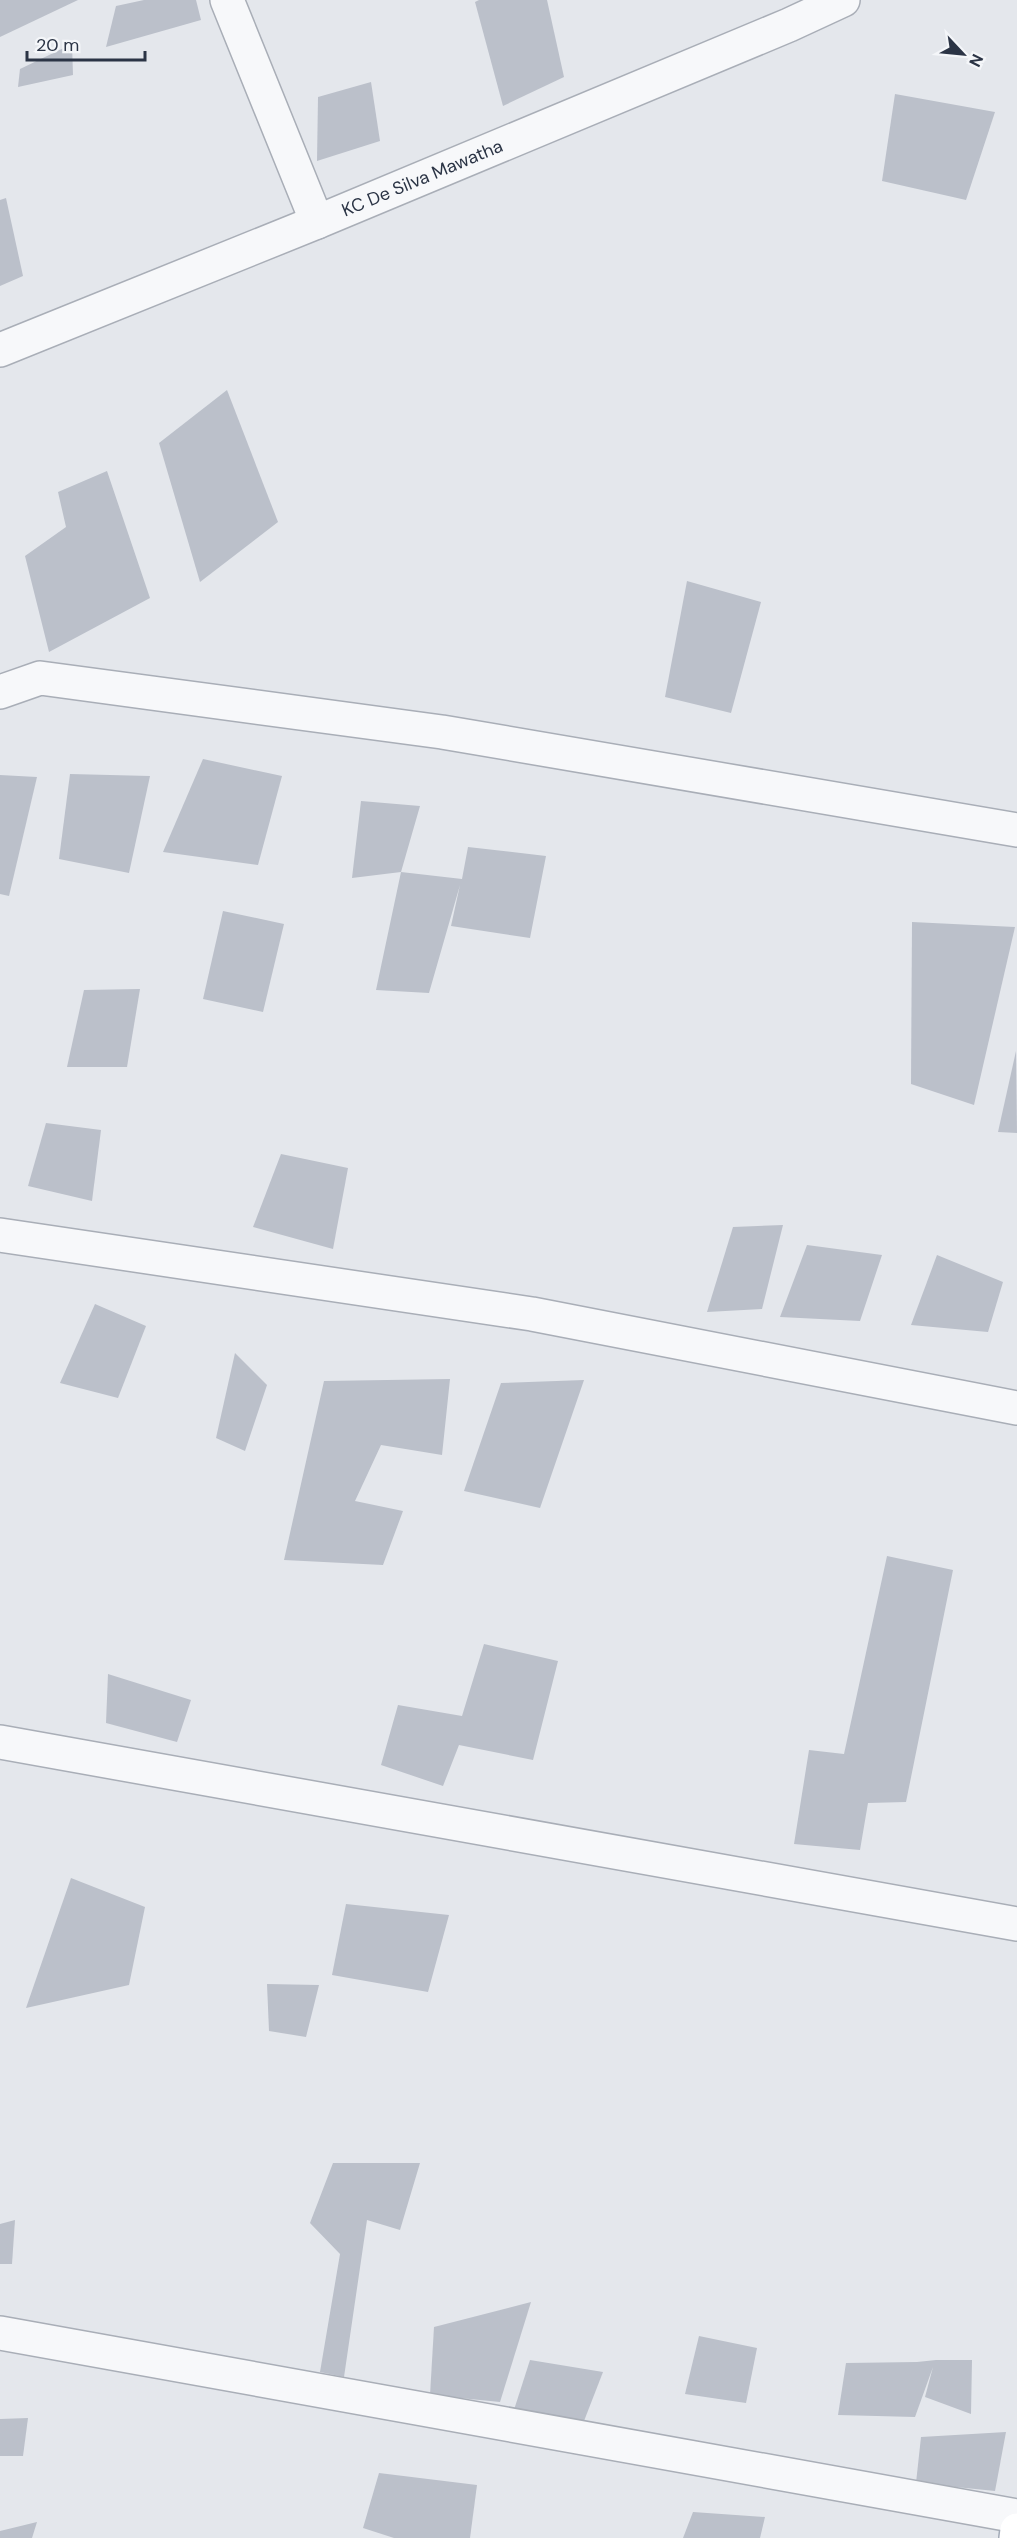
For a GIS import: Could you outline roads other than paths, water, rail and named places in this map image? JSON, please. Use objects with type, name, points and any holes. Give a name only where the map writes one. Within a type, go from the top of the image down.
[{"type":"main road","points":[[1016,2538],[1017,2530]]},
{"type":"street","points":[[227,0],[317,222]]},
{"type":"street","name":"KC De Silva Mawatha","points":[[0,350],[317,222],[785,13],[843,0]]},
{"type":"street","points":[[0,693],[40,678],[419,729],[1017,830]]},
{"type":"street","points":[[0,1235],[532,1314],[1017,1408]]},
{"type":"street","points":[[0,1742],[1017,1924]]},
{"type":"street","points":[[0,2333],[1017,2516]]}]
